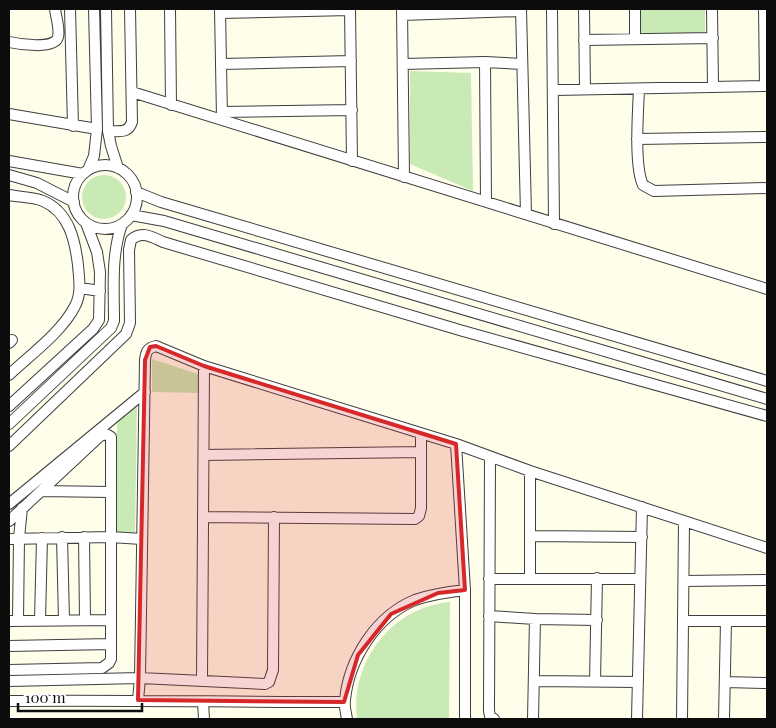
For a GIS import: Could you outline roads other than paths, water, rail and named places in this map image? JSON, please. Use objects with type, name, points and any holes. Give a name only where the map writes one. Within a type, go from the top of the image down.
[{"type":"street","points":[[9,42],[36,46],[51,45],[58,38],[55,9]]},
{"type":"street","points":[[70,9],[73,126]]},
{"type":"street","points":[[9,406],[93,328],[99,320],[100,291],[97,252],[86,223],[78,214],[74,202],[76,184],[86,172],[94,156],[96,129],[94,9]]},
{"type":"street","points":[[106,9],[108,131],[110,146],[118,168]]},
{"type":"street","points":[[108,131],[125,131],[130,128],[132,122],[130,9]]},
{"type":"street","points":[[170,9],[171,105]]},
{"type":"street","points":[[222,117],[220,11],[350,9],[352,161]]},
{"type":"street","points":[[552,9],[554,224]]},
{"type":"street","points":[[584,9],[585,89]]},
{"type":"street","points":[[635,9],[635,39]]},
{"type":"street","points":[[712,9],[713,87]]},
{"type":"street","points":[[554,90],[766,86],[764,9]]},
{"type":"street","points":[[404,177],[402,12],[521,10],[526,214]]},
{"type":"street","points":[[584,40],[713,38]]},
{"type":"street","points":[[221,64],[351,61]]},
{"type":"street","points":[[403,64],[485,62],[522,64]]},
{"type":"street","points":[[485,62],[486,202]]},
{"type":"street","points":[[639,89],[638,139],[641,182],[647,188],[654,191],[767,188]]},
{"type":"street","points":[[132,92],[171,105],[222,117],[352,161],[767,289]]},
{"type":"street","points":[[222,117],[352,110]]},
{"type":"street","points":[[9,114],[96,129]]},
{"type":"street","points":[[638,139],[767,137]]},
{"type":"street","points":[[9,161],[86,172],[100,166],[112,166],[118,168],[132,180],[136,192],[136,204],[131,216],[116,227],[104,229],[86,223]]},
{"type":"street","points":[[9,175],[37,183],[74,202]]},
{"type":"street","points":[[136,192],[161,202],[767,381]]},
{"type":"street","points":[[9,195],[42,201],[63,217],[72,232],[75,242],[80,288],[75,306],[57,330],[9,375]]},
{"type":"street","points":[[131,216],[174,224],[767,399]]},
{"type":"street","points":[[9,424],[111,328],[114,320],[114,255],[116,239],[122,224]]},
{"type":"street","points":[[9,446],[126,334],[130,323],[129,245],[134,236],[144,234],[182,248],[463,331],[767,416]]},
{"type":"street","points":[[114,283],[129,282]]},
{"type":"street","points":[[80,288],[100,291]]},
{"type":"street","points":[[138,700],[140,678],[145,360],[146,351],[150,347],[156,346],[204,366],[456,444],[490,458],[767,548]]},
{"type":"street","points":[[202,681],[204,366]]},
{"type":"street","points":[[9,504],[145,392]]},
{"type":"street","points":[[9,521],[100,436],[106,434],[111,436],[111,659],[102,668],[9,670]]},
{"type":"street","points":[[204,517],[416,519],[421,508],[421,434]]},
{"type":"street","points":[[456,444],[465,590],[465,719]]},
{"type":"street","points":[[204,455],[421,452]]},
{"type":"street","points":[[490,458],[489,711],[490,716],[494,719]]},
{"type":"street","points":[[530,471],[530,578]]},
{"type":"street","points":[[41,491],[110,492]]},
{"type":"street","points":[[637,719],[642,507]]},
{"type":"street","points":[[22,508],[14,538],[13,620],[111,620]]},
{"type":"street","points":[[9,681],[140,678],[265,684],[272,680],[274,517]]},
{"type":"street","points":[[682,719],[684,520]]},
{"type":"street","points":[[530,536],[642,537]]},
{"type":"street","points":[[62,537],[64,620]]},
{"type":"street","points":[[84,537],[86,620]]},
{"type":"street","points":[[14,538],[110,537],[142,539]]},
{"type":"street","points":[[40,620],[42,538]]},
{"type":"street","points":[[595,681],[597,578]]},
{"type":"street","points":[[489,579],[640,579]]},
{"type":"street","points":[[684,580],[767,580]]},
{"type":"street","points":[[347,719],[344,702],[348,680],[358,655],[372,633],[391,614],[414,601],[438,593],[465,590]]},
{"type":"street","points":[[489,616],[596,620]]},
{"type":"street","points":[[533,719],[535,619]]},
{"type":"street","points":[[683,621],[767,621]]},
{"type":"street","points":[[724,719],[726,621]]},
{"type":"street","points":[[9,646],[111,644]]},
{"type":"street","points":[[534,681],[638,682]]},
{"type":"street","points":[[725,682],[767,683]]},
{"type":"street","points":[[9,701],[344,702]]},
{"type":"street","points":[[203,702],[204,719]]}]
